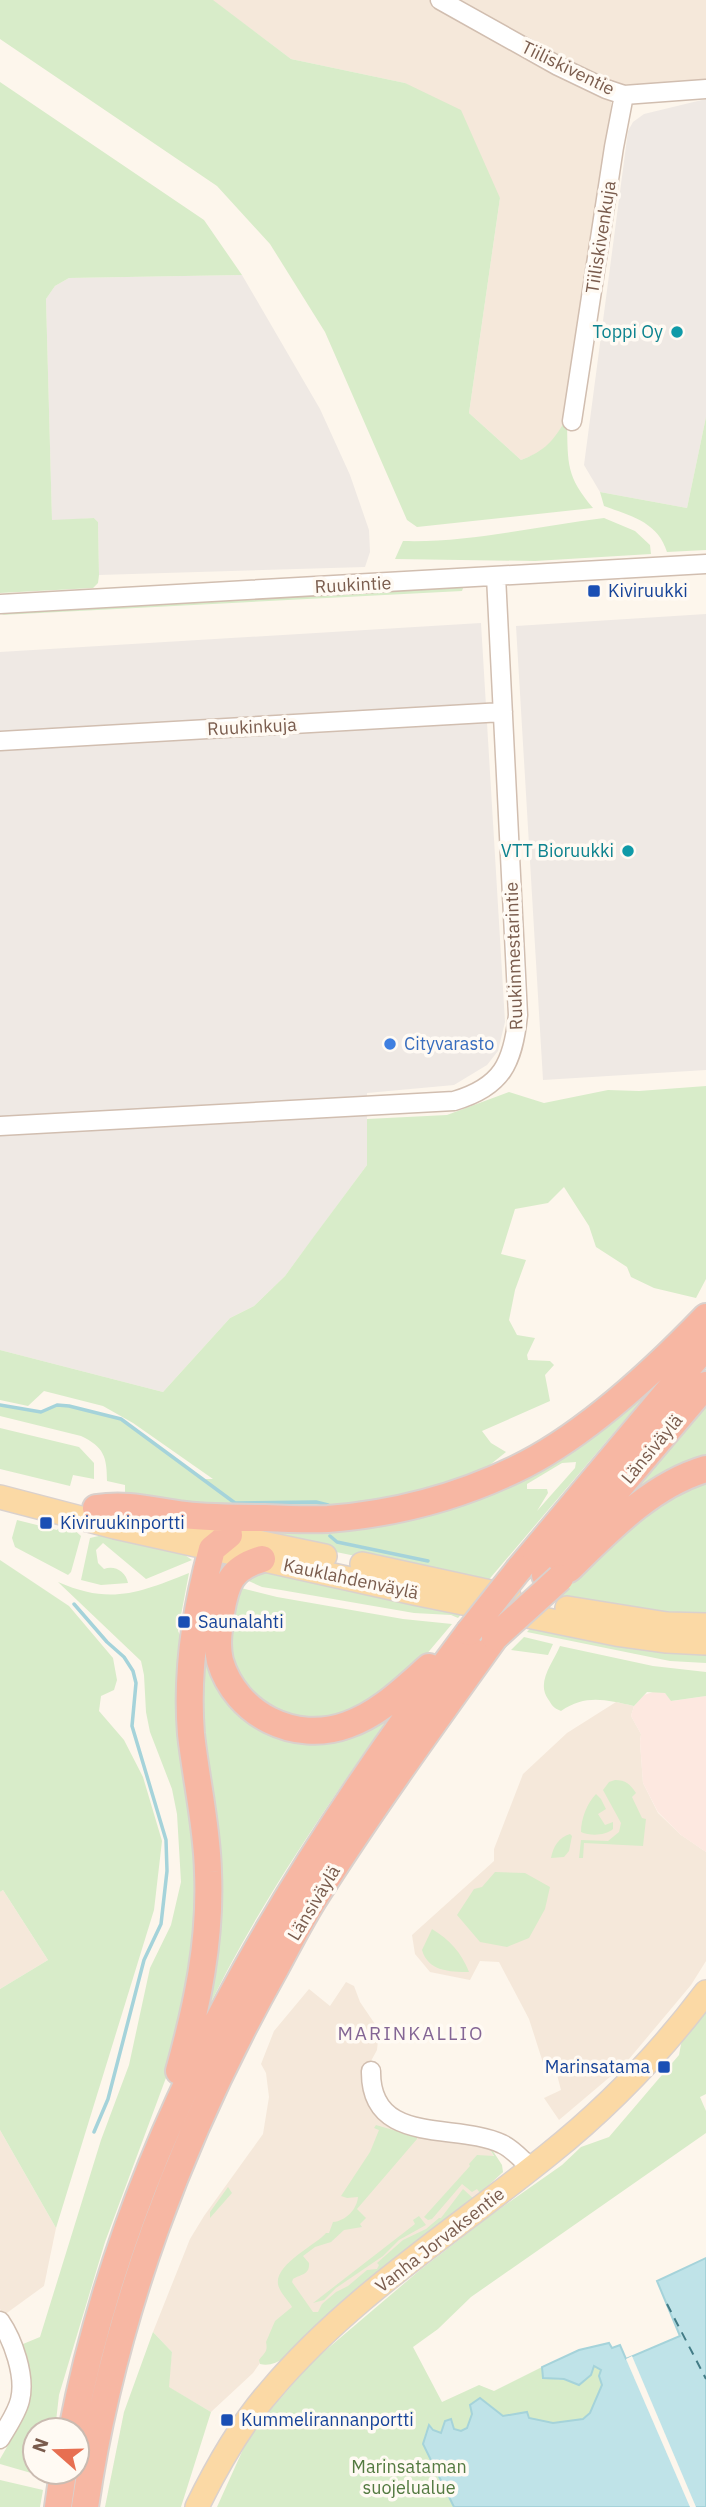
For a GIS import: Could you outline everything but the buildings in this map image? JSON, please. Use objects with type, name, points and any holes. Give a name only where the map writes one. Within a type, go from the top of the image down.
[{"type":"highway","points":[[112,1513],[327,1519],[395,1509],[438,1499],[519,1467],[561,1441],[639,1381],[706,1317]]},
{"type":"highway","name":"Länsiväylä","points":[[75,2416],[83,2374],[116,2256],[159,2141],[222,2010],[292,1888],[380,1753],[469,1632],[706,1346]]},
{"type":"highway","name":"Länsiväylä","points":[[85,2507],[111,2374],[145,2259],[184,2152],[246,2020],[316,1896],[372,1810],[495,1637],[552,1576],[706,1385]]},
{"type":"highway","points":[[552,1576],[645,1501],[682,1478],[706,1469]]},
{"type":"highway","points":[[159,2141],[196,2008],[206,1952],[208,1870],[191,1733],[190,1692],[193,1647],[220,1542]]},
{"type":"highway","points":[[262,1559],[247,1564],[237,1571],[229,1582],[219,1629],[220,1660],[227,1677],[245,1703],[259,1714],[291,1730],[326,1730],[348,1725],[371,1713],[389,1701],[469,1632]]},
{"type":"highway","points":[[58,2507],[61,2486]]},
{"type":"main road","name":"Kauklahdenväylä","points":[[0,1484],[65,1507]]},
{"type":"main road","name":"Kauklahdenväylä","points":[[0,1497],[112,1513],[220,1542],[587,1612],[667,1624],[706,1625]]},
{"type":"main road","name":"Kauklahdenväylä","points":[[220,1542],[262,1559],[616,1634],[706,1643]]},
{"type":"main road","name":"Vanha Jorvaksentie","points":[[197,2507],[247,2421],[270,2391],[314,2344],[602,2108],[685,2020],[706,1992]]},
{"type":"street","name":"Tiiliskiventie","points":[[440,0],[558,66],[606,89],[624,94],[706,89]]},
{"type":"street","name":"Tiiliskivenkuja","points":[[572,421],[624,94]]},
{"type":"street","name":"Ruukintie","points":[[0,604],[706,564]]},
{"type":"street","name":"Ruukinmestarintie","points":[[0,1126],[454,1101],[484,1090],[494,1082],[508,1061],[516,1039],[518,1015],[496,576]]},
{"type":"street","name":"Ruukinkuja","points":[[0,741],[503,712]]},
{"type":"street","points":[[371,2071],[373,2094],[387,2115],[407,2126],[486,2138],[504,2145],[531,2168]]},
{"type":"street","points":[[0,2321],[6,2330],[21,2378],[20,2400],[0,2439]]},
{"type":"shaded area","points":[[212,0],[706,0],[706,81],[683,86],[612,84],[610,124],[563,424],[554,440],[538,453],[521,460],[469,413],[500,198],[405,83],[291,59]]},
{"type":"shaded area","points":[[706,99],[706,417],[687,508],[600,492],[584,465],[628,131],[633,122],[644,114]]},
{"type":"shaded area","points":[[242,275],[320,409],[350,475],[369,530],[370,552],[365,567],[99,575],[98,522],[94,518],[52,521],[46,299],[55,286],[69,278]]},
{"type":"shaded area","points":[[706,614],[706,1070],[543,1080],[516,626]]},
{"type":"shaded area","points":[[481,623],[505,1022],[498,1051],[487,1065],[454,1085],[367,1093],[367,1165],[285,1276],[254,1306],[230,1318],[163,1392],[0,1350],[0,652]]},
{"type":"shaded area","points":[[656,1691],[665,1693],[672,1701],[706,1696],[706,1852],[681,1835],[658,1812],[643,1783],[641,1734],[631,1716],[634,1706],[644,1695]]},
{"type":"shaded area","points":[[616,1702],[634,1706],[631,1716],[641,1734],[643,1783],[658,1813],[681,1835],[706,1852],[706,1961],[691,1985],[624,2065],[559,2120],[544,2098],[561,2090],[555,2067],[545,2069],[529,2019],[499,1962],[480,1961],[470,1980],[430,1972],[415,1954],[412,1935],[494,1861],[494,1849],[523,1774],[567,1733]]},
{"type":"shaded area","points":[[3,1890],[48,1960],[0,1989],[0,1892]]},
{"type":"shaded area","points":[[346,1982],[354,1986],[360,2002],[379,2030],[377,2050],[365,2072],[369,2104],[385,2125],[405,2132],[489,2148],[503,2172],[474,2199],[267,2353],[253,2373],[211,2412],[168,2387],[172,2352],[153,2332],[190,2239],[263,2134],[269,2097],[266,2073],[261,2064],[274,2031],[309,1989],[330,2006]]},
{"type":"shaded area","points":[[0,2130],[56,2228],[44,2286],[4,2315],[0,2309]]},
{"type":"green space","points":[[0,0],[213,0],[291,59],[405,83],[461,110],[500,198],[469,413],[521,460],[546,446],[563,424],[567,424],[570,469],[578,487],[593,508],[417,527],[407,520],[325,332],[270,244],[217,186],[0,39]]},
{"type":"green space","points":[[0,82],[204,220],[242,275],[69,278],[55,286],[46,299],[52,520],[94,518],[98,522],[99,575],[98,583],[93,588],[0,593]]},
{"type":"green space","points":[[706,417],[706,550],[667,552],[663,542],[650,527],[604,506],[600,492],[687,508]]},
{"type":"green space","points":[[604,518],[635,531],[650,545],[651,554],[535,561],[395,559],[403,541],[478,537]]},
{"type":"green space","points":[[464,585],[462,591],[1,615],[25,607]]},
{"type":"green space","points":[[706,1086],[706,1279],[696,1298],[654,1288],[631,1277],[627,1267],[596,1247],[589,1226],[564,1187],[548,1203],[515,1209],[501,1254],[526,1260],[515,1290],[509,1320],[517,1335],[535,1338],[527,1355],[528,1360],[550,1361],[554,1365],[545,1375],[550,1401],[482,1431],[491,1443],[506,1452],[486,1468],[436,1488],[361,1505],[237,1511],[125,1497],[125,1485],[107,1481],[103,1454],[89,1440],[0,1416],[0,1405],[41,1412],[57,1405],[121,1419],[202,1479],[213,1479],[133,1423],[103,1406],[44,1391],[28,1406],[0,1400],[0,1350],[163,1392],[230,1318],[254,1306],[285,1276],[367,1165],[367,1119],[447,1115],[509,1092],[544,1103],[608,1090],[639,1091]]},
{"type":"green space","points":[[663,1375],[486,1583],[220,1528],[420,1512]],"holes":[[[576,1462],[575,1468],[537,1511],[548,1493],[547,1489],[527,1489],[527,1484],[562,1463]]]},
{"type":"green space","points":[[706,1407],[706,1462],[610,1519]]},
{"type":"green space","points":[[0,1428],[79,1447],[94,1463],[94,1479],[73,1475],[70,1486],[0,1469]]},
{"type":"green space","points":[[706,1476],[706,1615],[614,1611],[553,1599],[616,1533]]},
{"type":"green space","points":[[17,1520],[57,1530],[61,1525],[71,1527],[81,1536],[68,1575],[15,1547],[12,1538]]},
{"type":"green space","points":[[103,1535],[179,1551],[192,1560],[146,1579],[103,1543],[96,1550],[98,1563],[104,1569],[119,1570],[128,1583],[101,1585],[81,1580],[90,1538]]},
{"type":"green space","points":[[0,1560],[69,1606],[113,1658],[117,1680],[114,1690],[101,1696],[99,1711],[124,1740],[143,1777],[162,1841],[154,1910],[56,2228],[0,2130],[0,1989],[48,1960],[3,1890],[0,1892]]},
{"type":"green space","points":[[269,1571],[465,1610],[458,1618],[451,1615],[414,1613],[262,1587],[242,1578]]},
{"type":"green space","points":[[189,1573],[178,1631],[186,1647],[203,1901],[170,2067],[105,2242],[59,2395],[57,2416],[24,2416],[30,2400],[23,2344],[40,2337],[101,2140],[129,2065],[150,1968],[171,1925],[181,1882],[177,1814],[172,1789],[150,1732],[141,1661],[58,1582],[109,1595],[155,1586]]},
{"type":"green space","points":[[241,1588],[403,1619],[452,1624],[414,1669],[373,1704],[305,1723],[253,1698],[227,1654],[227,1616]]},
{"type":"green space","points":[[535,1623],[706,1650],[706,1663],[670,1661],[527,1632]]},
{"type":"green space","points":[[524,1637],[553,1644],[548,1655],[511,1650]]},
{"type":"green space","points":[[212,1639],[266,1725],[395,1708],[317,1822],[268,1900],[244,1939],[202,2021],[199,1664]]},
{"type":"green space","points":[[560,1646],[653,1666],[706,1672],[706,1696],[671,1701],[665,1693],[647,1692],[634,1706],[605,1700],[588,1700],[561,1711],[551,1703],[544,1686],[547,1672]]},
{"type":"green space","points":[[615,1780],[627,1783],[636,1793],[632,1797],[642,1818],[646,1819],[643,1846],[584,1843],[583,1858],[579,1858],[581,1840],[608,1841],[619,1832],[621,1823],[603,1790],[609,1782]]},
{"type":"green space","points":[[596,1794],[606,1809],[598,1814],[605,1825],[613,1822],[613,1829],[593,1835],[581,1832],[583,1817]]},
{"type":"green space","points":[[570,1834],[572,1836],[569,1851],[564,1857],[551,1858],[557,1843]]},
{"type":"green space","points":[[495,1872],[525,1873],[550,1887],[545,1909],[529,1938],[507,1947],[480,1942],[457,1915],[474,1889],[482,1887]]},
{"type":"green space","points":[[432,1929],[454,1947],[469,1972],[447,1971],[429,1962],[422,1950]]},
{"type":"green space","name":"Marinsataman suojelualue","points":[[706,2012],[706,2094],[700,2097],[706,2111],[706,2133],[471,2297],[438,2329],[413,2347],[442,2402],[479,2385],[494,2391],[542,2367],[544,2378],[574,2381],[594,2366],[610,2372],[598,2430],[439,2437],[426,2432],[424,2440],[460,2507],[217,2507],[245,2445],[259,2423],[313,2361],[420,2270],[491,2215],[562,2165],[581,2147],[609,2137],[679,2055],[682,2039]]},
{"type":"green space","points":[[376,2125],[417,2139],[357,2209],[366,2218],[360,2224],[362,2227],[344,2230],[331,2242],[315,2247],[303,2256],[309,2263],[308,2270],[292,2282],[313,2312],[318,2312],[322,2304],[336,2292],[367,2270],[377,2269],[377,2263],[403,2240],[441,2218],[463,2189],[474,2199],[302,2345],[277,2362],[260,2364],[259,2360],[266,2350],[266,2342],[275,2321],[292,2307],[279,2287],[279,2277],[289,2262],[329,2233],[333,2222],[346,2217],[353,2210],[358,2197],[341,2196],[370,2152],[379,2130],[374,2128]]},
{"type":"green space","points":[[465,2142],[491,2148],[502,2165],[503,2172],[480,2193],[477,2189],[472,2192],[462,2184],[432,2219],[428,2220],[424,2217],[477,2155],[494,2156],[489,2148],[461,2144]]},
{"type":"green space","points":[[228,2187],[232,2193],[210,2218],[210,2212]]},
{"type":"green space","points":[[419,2216],[426,2225],[399,2240],[383,2256],[336,2288],[324,2300],[313,2303],[415,2224],[413,2220]]},
{"type":"green space","points":[[153,2332],[172,2352],[169,2387],[211,2412],[181,2507],[105,2507],[124,2412]]},
{"type":"green space","points":[[21,2423],[21,2470],[0,2464],[0,2459]]},
{"type":"green space","points":[[0,2480],[43,2490],[40,2507],[0,2507]]},
{"type":"water","points":[[706,2258],[706,2507],[454,2507],[423,2444],[429,2425],[441,2433],[445,2421],[451,2419],[454,2429],[461,2431],[467,2428],[472,2414],[470,2405],[480,2398],[503,2416],[527,2412],[529,2418],[553,2423],[583,2419],[590,2413],[602,2385],[599,2376],[601,2370],[594,2366],[591,2375],[579,2385],[564,2379],[543,2378],[542,2367],[579,2350],[609,2343],[612,2348],[620,2345],[626,2359],[680,2336],[657,2281]]},
{"type":"pier","points":[[632,2356],[696,2507],[690,2507],[626,2359]]},
{"type":"waterway","points":[[0,1405],[41,1412],[57,1405],[69,1406],[121,1419],[235,1503],[316,1502],[328,1505]]},
{"type":"waterway","points":[[330,1536],[337,1542],[428,1561]]},
{"type":"waterway","points":[[74,1604],[124,1657],[133,1671],[136,1683],[132,1726],[166,1840],[167,1871],[161,1924],[144,1960],[108,2099],[94,2132]]},
{"type":"ferry route","points":[[667,2304],[706,2379]]},
{"type":"place","name":"Toppi Oy","points":[[677,332]]},
{"type":"place","name":"Kiviruukki","points":[[594,591]]},
{"type":"place","name":"VTT Bioruukki","points":[[628,851]]},
{"type":"place","name":"Cityvarasto","points":[[390,1044]]},
{"type":"place","name":"Kiviruukinportti","points":[[46,1523]]},
{"type":"place","name":"Saunalahti","points":[[184,1622]]},
{"type":"place","name":"Marinsatama","points":[[664,2067]]},
{"type":"place","name":"Kummelirannanportti","points":[[227,2420]]},
{"type":"district","name":"MARINKALLIO","points":[[411,2033]]}]
